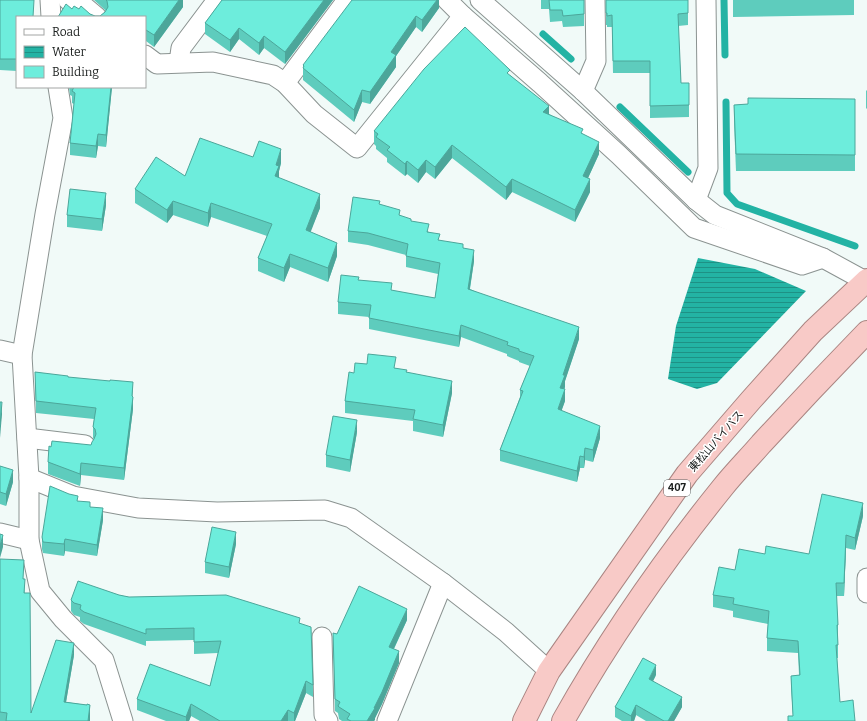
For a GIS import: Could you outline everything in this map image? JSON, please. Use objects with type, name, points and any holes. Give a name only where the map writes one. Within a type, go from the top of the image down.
[{"type":"highway","name":"東松山バイパス","points":[[524,721],[549,671],[687,474],[813,331],[866,281]]},
{"type":"highway","points":[[563,721],[609,645],[646,590],[700,516],[724,486],[786,416],[867,332]]},
{"type":"street","points":[[50,0],[51,16]]},
{"type":"street","points":[[179,62],[181,48],[216,0]]},
{"type":"street","points":[[285,83],[347,0]]},
{"type":"street","points":[[447,0],[463,16],[619,154],[694,228],[802,265],[823,258]]},
{"type":"street","points":[[480,0],[583,91],[696,200],[715,215],[823,258],[866,281]]},
{"type":"street","points":[[583,91],[596,60],[595,0]]},
{"type":"street","points":[[696,200],[708,168],[706,0]]},
{"type":"street","points":[[75,1],[96,16]]},
{"type":"street","points":[[146,55],[157,64],[179,62],[213,62],[273,75],[285,83],[314,114],[357,148],[463,16]]},
{"type":"street","points":[[58,88],[64,118],[45,214],[22,356],[29,478],[29,540],[40,591],[63,619],[104,660],[123,721]]},
{"type":"street","points":[[0,350],[22,356]]},
{"type":"street","points":[[27,438],[85,445]]},
{"type":"street","points":[[29,478],[73,496],[138,508],[217,512],[325,510],[351,518],[443,583],[506,632],[549,671]]},
{"type":"street","points":[[0,533],[29,540]]},
{"type":"street","points":[[867,578],[867,593]]},
{"type":"street","points":[[386,721],[443,583]]},
{"type":"street","points":[[322,637],[324,715],[328,721]]},
{"type":"water","points":[[698,258],[755,269],[806,291],[717,383],[697,389],[668,379],[676,326]]},
{"type":"building","points":[[0,0],[34,0],[33,16],[16,16],[16,59],[0,59]]},
{"type":"building","points":[[106,0],[179,0],[154,35],[146,30],[146,16],[100,16],[108,7]]},
{"type":"building","points":[[222,0],[324,0],[285,52],[264,36],[259,43],[239,28],[230,40],[205,23]]},
{"type":"building","points":[[352,0],[437,0],[422,20],[416,16],[391,52],[396,55],[370,92],[362,90],[354,110],[303,68],[303,65]]},
{"type":"building","points":[[549,0],[584,0],[584,14],[563,16],[562,10],[550,10]]},
{"type":"building","points":[[606,0],[688,0],[688,13],[678,14],[681,83],[689,83],[689,105],[650,106],[650,61],[613,61],[612,15],[607,16]]},
{"type":"building","points":[[66,4],[72,9],[74,6],[79,9],[81,6],[90,14],[95,16],[59,16]]},
{"type":"building","points":[[465,27],[510,70],[507,73],[549,106],[543,112],[583,129],[581,133],[599,142],[583,176],[590,179],[575,210],[512,179],[506,187],[452,145],[435,167],[426,160],[418,170],[407,161],[405,164],[387,150],[390,147],[376,137],[378,134],[374,131],[424,69]]},
{"type":"building","points":[[74,88],[111,88],[106,135],[98,134],[96,146],[70,143],[75,93],[72,91]]},
{"type":"building","points":[[748,98],[855,99],[855,155],[736,154],[734,105],[748,104]]},
{"type":"building","points":[[200,138],[253,157],[259,141],[281,149],[276,165],[279,166],[275,176],[320,194],[306,230],[337,243],[328,268],[290,254],[284,268],[258,258],[272,224],[211,203],[208,213],[173,201],[167,210],[135,189],[156,157],[185,176]]},
{"type":"building","points":[[70,189],[106,193],[102,219],[67,215]]},
{"type":"building","points":[[353,197],[380,201],[379,204],[400,210],[399,215],[411,219],[411,221],[429,224],[427,232],[440,234],[438,240],[463,244],[463,248],[474,250],[468,289],[579,327],[563,375],[565,375],[560,388],[565,389],[558,409],[600,426],[593,450],[585,448],[584,457],[580,456],[577,471],[500,450],[523,391],[520,390],[534,356],[507,345],[508,342],[461,325],[459,336],[369,318],[371,305],[338,302],[341,275],[359,277],[358,280],[392,283],[391,290],[435,298],[440,263],[406,256],[408,244],[368,233],[348,231]]},
{"type":"building","points":[[368,354],[396,357],[394,368],[407,370],[406,372],[452,381],[443,425],[413,419],[415,410],[345,401],[349,372],[354,373],[355,363],[367,364]]},
{"type":"building","points":[[35,372],[68,377],[133,382],[133,397],[124,468],[81,463],[80,474],[48,462],[49,446],[51,447],[52,441],[91,445],[96,434],[93,427],[96,408],[36,401]]},
{"type":"building","points":[[0,402],[2,402],[0,426]]},
{"type":"building","points":[[333,416],[357,420],[350,460],[326,455]]},
{"type":"building","points":[[0,466],[13,470],[6,494],[0,492]]},
{"type":"building","points":[[50,486],[78,496],[77,501],[90,502],[90,507],[103,508],[97,545],[65,539],[64,544],[43,542],[42,537]]},
{"type":"building","points":[[822,494],[863,503],[855,538],[846,535],[844,583],[836,583],[838,645],[836,645],[840,702],[853,700],[855,721],[788,721],[788,716],[793,716],[791,676],[800,675],[798,641],[767,638],[769,611],[733,604],[734,598],[713,595],[719,567],[735,570],[739,549],[765,554],[766,546],[809,554]]},
{"type":"building","points":[[212,527],[236,532],[229,567],[205,562]]},
{"type":"building","points":[[0,534],[3,535],[0,546]]},
{"type":"building","points":[[0,559],[24,560],[24,593],[30,593],[31,713],[56,640],[74,643],[64,702],[90,705],[88,721],[6,721],[7,713],[0,712]]},
{"type":"building","points":[[78,581],[129,597],[226,595],[300,618],[299,623],[311,627],[313,685],[306,681],[294,713],[288,710],[281,721],[220,721],[191,704],[186,717],[137,699],[150,664],[210,686],[221,641],[194,642],[194,628],[146,629],[146,634],[84,612],[80,609],[81,605],[74,603],[71,600]]},
{"type":"building","points":[[359,586],[407,609],[389,647],[399,651],[375,708],[367,721],[351,721],[347,719],[350,714],[338,706],[340,702],[335,699],[333,633],[337,634]]},
{"type":"building","points":[[643,658],[656,665],[649,679],[682,697],[668,721],[664,721],[636,705],[631,716],[615,707]]},
{"type":"waterway","points":[[724,0],[725,55]]},
{"type":"waterway","points":[[543,34],[571,59]]},
{"type":"waterway","points":[[726,102],[727,193],[737,204],[855,246]]},
{"type":"waterway","points":[[620,107],[688,172]]}]
